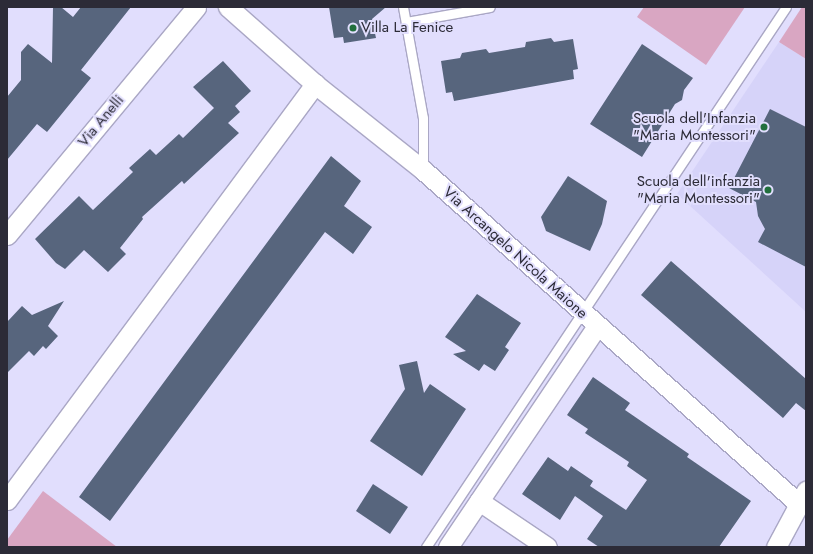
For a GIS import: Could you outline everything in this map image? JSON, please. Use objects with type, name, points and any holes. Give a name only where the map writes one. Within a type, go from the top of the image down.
[{"type":"street","name":"Via Anelli","points":[[7,235],[196,7]]},
{"type":"street","name":"Via Arcangelo Nicola Maione","points":[[228,7],[315,84],[423,170],[581,313],[802,498]]},
{"type":"street","points":[[7,500],[315,84]]},
{"type":"street","points":[[448,547],[597,326]]},
{"type":"street","points":[[776,547],[802,498]]},
{"type":"street","points":[[479,501],[546,547]]},
{"type":"lane","points":[[403,7],[423,118],[423,170]]},
{"type":"lane","points":[[406,22],[490,7]]},
{"type":"lane","points":[[426,547],[786,7]]},
{"type":"shaded area","points":[[644,7],[745,7],[706,65],[637,17]]},
{"type":"shaded area","points":[[802,7],[806,7],[806,59],[779,42]]},
{"type":"shaded area","name":"Scuola dell'Infanzia \"Maria Montessori\"","points":[[779,42],[806,59],[806,312],[677,194]]},
{"type":"shaded area","points":[[43,491],[117,547],[7,547],[7,540]]},
{"type":"building","points":[[53,7],[61,7],[73,17],[81,7],[131,7],[81,70],[91,78],[47,132],[37,124],[7,160],[7,97],[21,80],[21,52],[28,44],[52,63]]},
{"type":"building","name":"Villa La Fenice","points":[[329,7],[386,7],[372,19],[376,38],[344,43],[343,37],[334,38]]},
{"type":"building","points":[[551,38],[554,42],[573,39],[578,69],[573,70],[574,79],[454,101],[452,92],[446,93],[441,61],[460,58],[462,53],[486,49],[489,53],[525,47],[526,42]]},
{"type":"building","points":[[642,44],[693,78],[684,90],[682,100],[675,104],[642,157],[590,124]]},
{"type":"building","points":[[223,61],[251,91],[235,106],[240,112],[228,123],[239,133],[184,184],[182,181],[142,217],[143,219],[120,248],[126,254],[108,272],[84,250],[65,269],[56,263],[35,239],[79,196],[93,210],[133,172],[129,168],[150,149],[156,155],[179,134],[183,138],[214,108],[193,87]]},
{"type":"building","name":"Scuola dell'infanzia \"Maria Montessori\"","points":[[770,109],[806,127],[806,267],[758,242],[765,229],[758,216],[756,202],[729,188]]},
{"type":"building","points":[[331,156],[361,181],[344,206],[372,227],[353,254],[325,232],[110,521],[79,497]]},
{"type":"building","points":[[568,176],[607,201],[602,224],[590,251],[546,231],[541,217]]},
{"type":"building","points":[[671,261],[806,379],[806,411],[796,403],[783,418],[641,295]]},
{"type":"building","points":[[477,294],[521,323],[505,347],[509,350],[495,371],[484,364],[479,371],[453,354],[466,351],[445,337]]},
{"type":"building","points":[[64,301],[48,326],[58,336],[46,349],[43,346],[34,356],[29,351],[7,373],[7,322],[22,306],[32,315]]},
{"type":"building","points":[[417,361],[424,393],[430,384],[466,409],[422,476],[370,441],[405,389],[399,365]]},
{"type":"building","points":[[593,377],[630,403],[625,410],[689,454],[687,457],[751,501],[719,547],[599,547],[587,539],[603,516],[575,496],[560,520],[522,494],[548,457],[568,471],[571,466],[593,481],[590,486],[626,510],[647,480],[627,466],[629,462],[585,433],[588,429],[567,415]]},
{"type":"building","points":[[373,484],[408,507],[390,534],[356,511]]},
{"type":"place","name":"Villa La Fenice","points":[[353,28]]},
{"type":"place","name":"Scuola dell'Infanzia \"Maria Montessori\"","points":[[764,127]]},
{"type":"place","name":"Scuola dell'infanzia \"Maria Montessori\"","points":[[768,190]]}]
